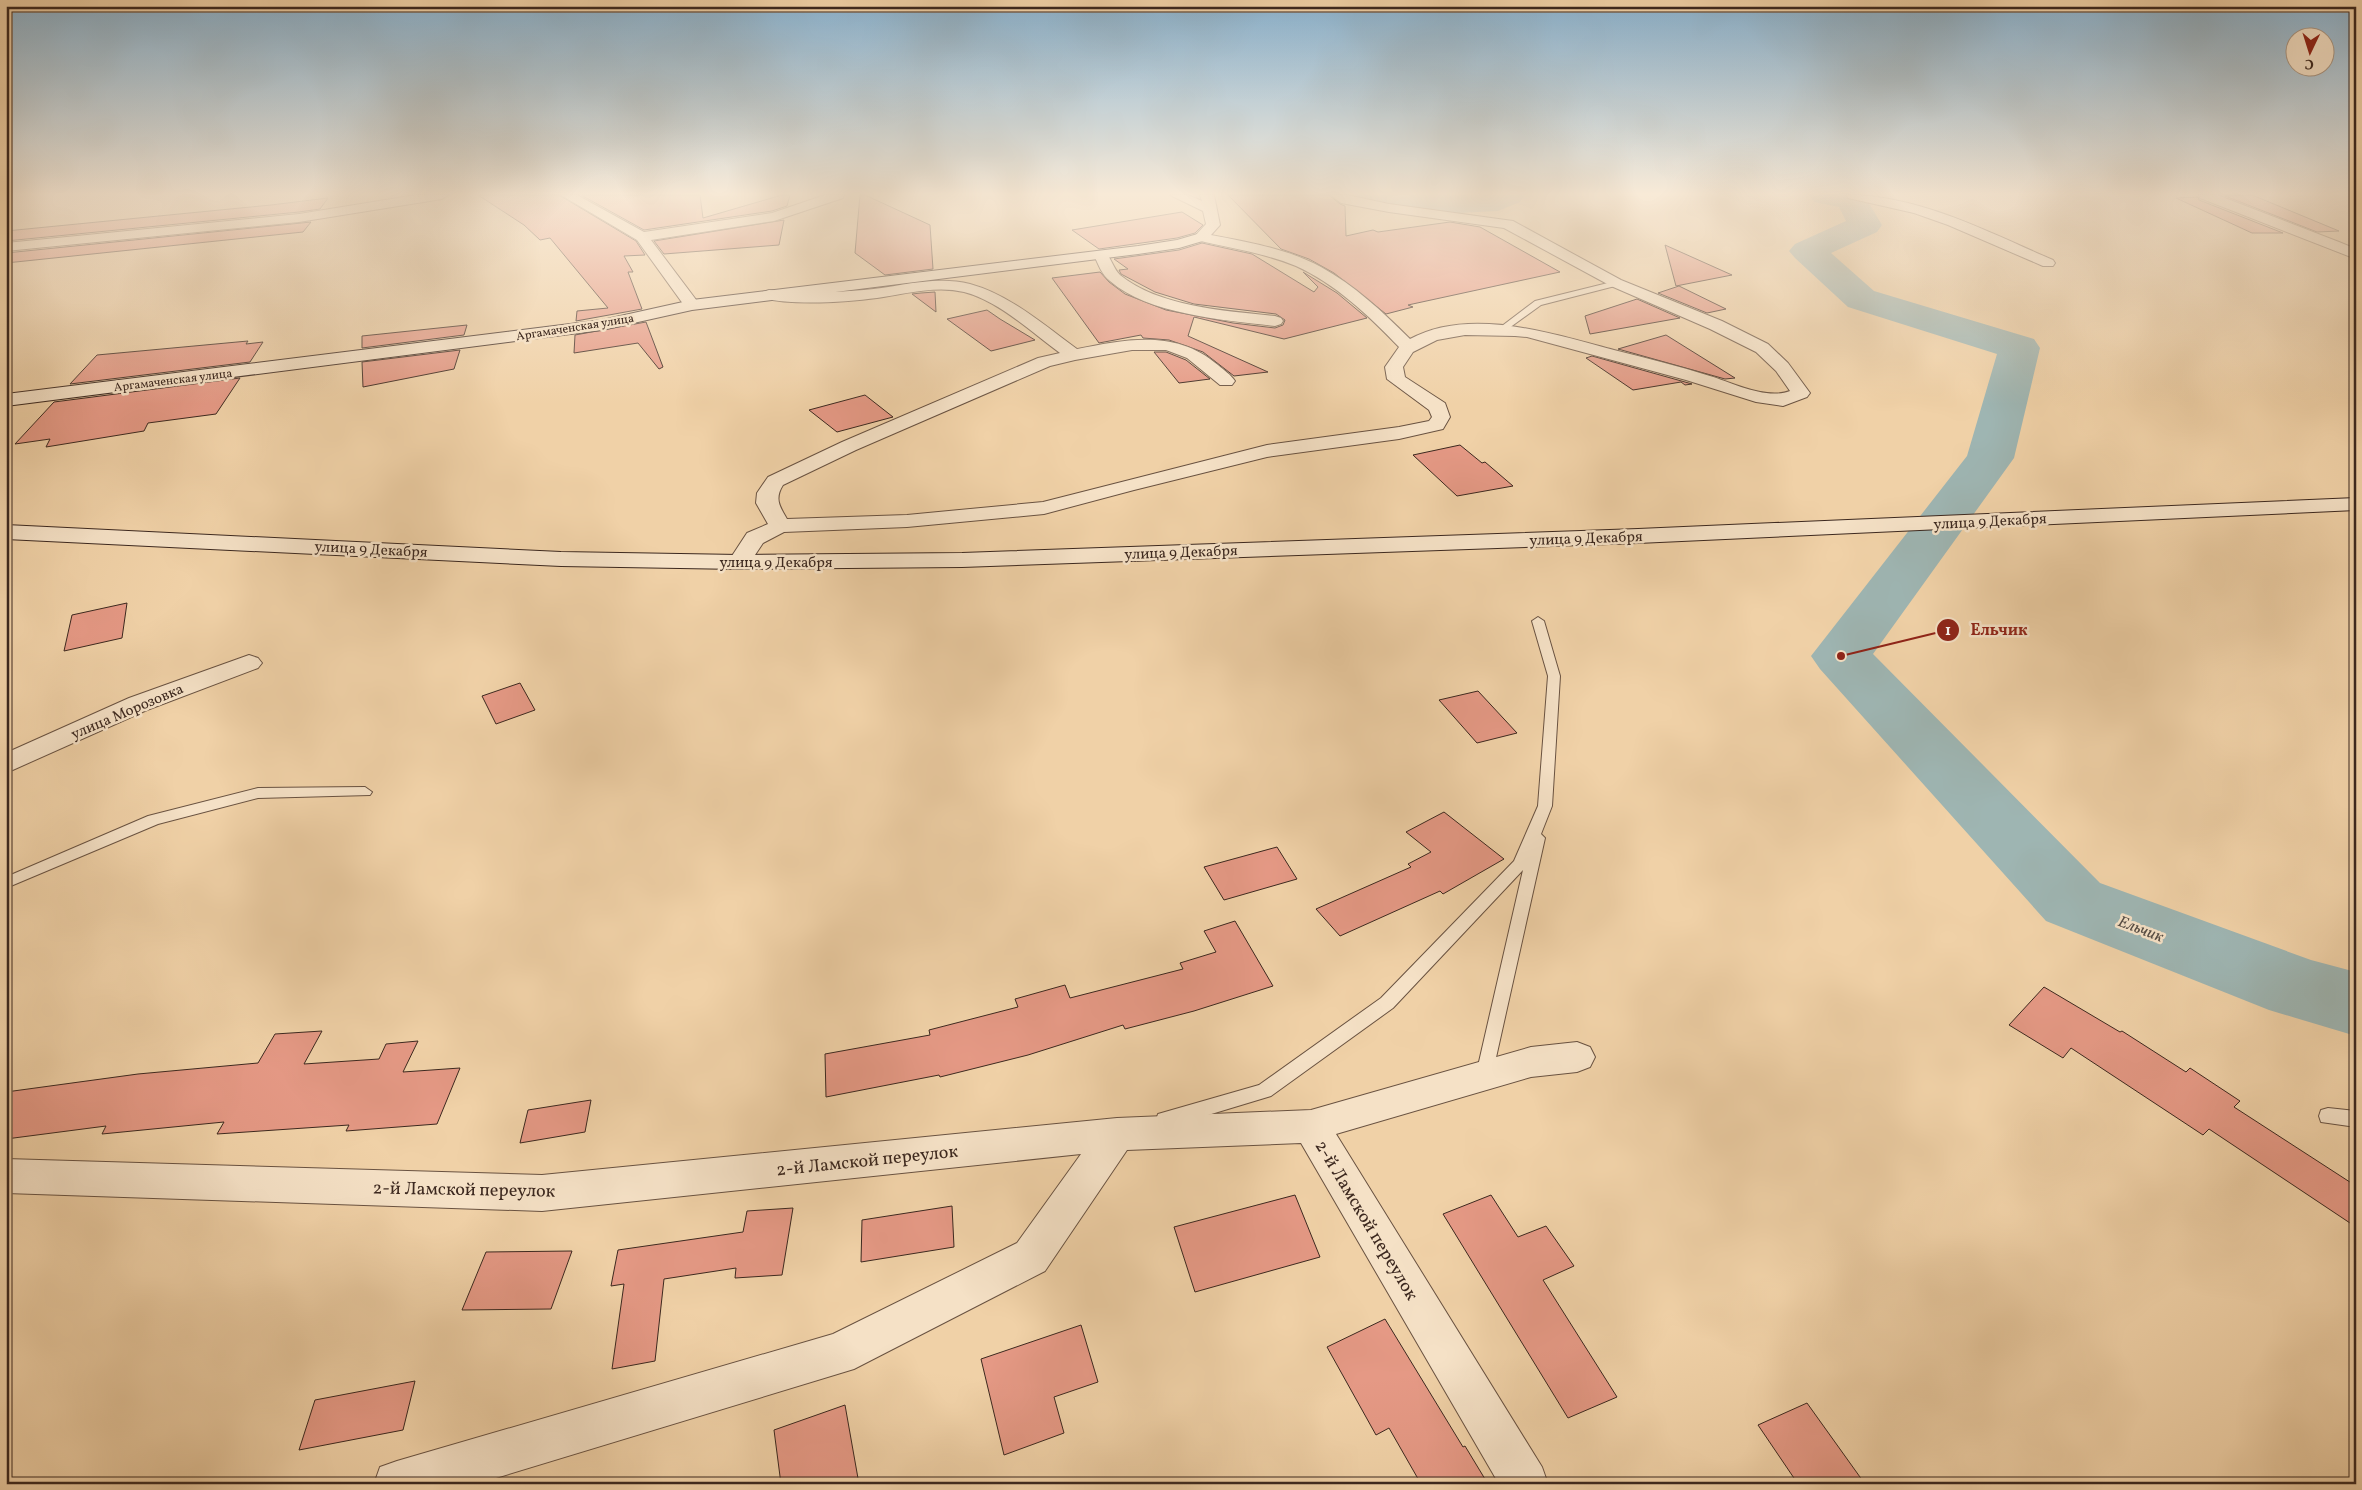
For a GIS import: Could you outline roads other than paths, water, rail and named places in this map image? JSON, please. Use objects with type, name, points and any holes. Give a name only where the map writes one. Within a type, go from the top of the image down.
[{"type":"street","points":[[663,265],[692,304]]},
{"type":"street","name":"Аргамаченская улица","points":[[6,400],[602,325],[692,304],[1022,265]]},
{"type":"street","points":[[1106,265],[1114,278],[1158,299],[1213,314],[1275,321]]},
{"type":"street","points":[[1304,265],[1331,281],[1376,315],[1409,347]]},
{"type":"street","points":[[740,562],[755,538],[780,526],[907,521],[1044,508],[1127,485],[1267,451],[1399,433],[1436,425],[1442,416],[1438,408],[1396,379],[1394,367],[1409,347],[1432,336],[1471,330],[1502,329],[1528,332],[1591,348],[1756,396],[1783,400],[1801,393],[1782,367],[1762,348],[1716,325],[1616,283],[1582,265]]},
{"type":"street","points":[[769,295],[813,297],[862,295],[945,286],[966,288],[988,296],[1073,354]]},
{"type":"street","points":[[780,526],[767,503],[767,493],[775,481],[983,387],[1044,362],[1073,354],[1154,345],[1180,348],[1202,359],[1226,381]]},
{"type":"street","name":"улица 9 Декабря","points":[[6,532],[561,559],[740,562],[962,560],[1638,536],[2356,504]]},
{"type":"street","name":"улица Морозовка","points":[[6,764],[138,704],[249,662]]},
{"type":"street","points":[[1311,1126],[1530,1062],[1577,1057]]},
{"type":"street","name":"2-й Ламской переулок","points":[[6,1176],[542,1193],[1117,1134],[1311,1126],[1525,1484]]},
{"type":"street","points":[[397,1484],[839,1354],[1031,1257],[1117,1134]]},
{"type":"lane","points":[[1502,329],[1538,303],[1616,283]]},
{"type":"lane","points":[[1484,1076],[1546,806],[1554,676],[1538,621]]},
{"type":"lane","points":[[6,883],[153,820],[249,795],[258,793],[365,792]]},
{"type":"lane","points":[[1117,1134],[1265,1091],[1386,1003],[1520,864],[1546,806]]},
{"type":"lane","points":[[2328,1116],[2356,1119]]},
{"type":"waterway","name":"Ельчик","points":[[1822,265],[1861,299],[2019,348],[1990,458],[1841,656],[2073,902],[2298,988],[2356,1004]]},
{"type":"place","name":"Ельчик","points":[[1841,656]]}]
